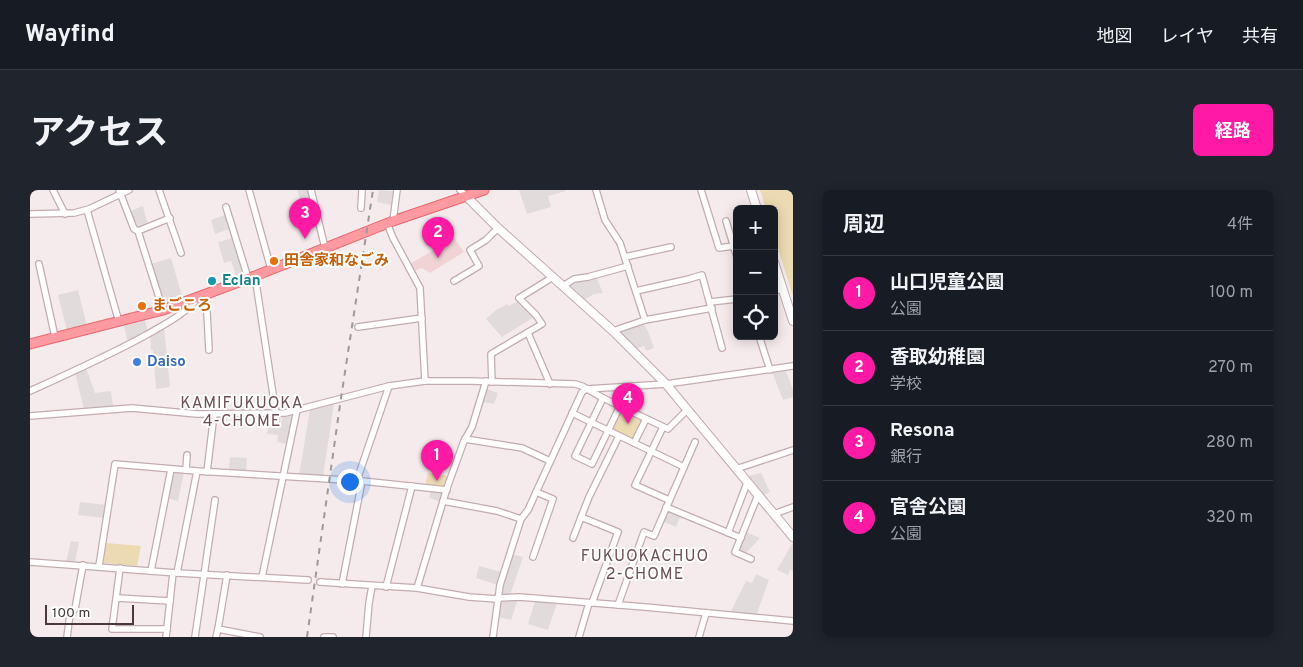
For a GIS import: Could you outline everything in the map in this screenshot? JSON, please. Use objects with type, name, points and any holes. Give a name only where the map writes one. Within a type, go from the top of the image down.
[{"type":"main road","points":[[30,344],[163,310],[325,248],[463,192],[484,190]]},
{"type":"street","points":[[53,190],[65,214]]},
{"type":"street","points":[[30,214],[65,214],[87,210],[120,192],[129,190]]},
{"type":"street","points":[[159,190],[181,253]]},
{"type":"street","points":[[249,190],[271,269]]},
{"type":"street","points":[[311,190],[325,248]]},
{"type":"street","points":[[361,208],[362,190]]},
{"type":"street","points":[[397,190],[390,222],[393,238],[420,288],[425,381]]},
{"type":"street","points":[[596,190],[606,220],[620,243],[646,320]]},
{"type":"street","points":[[701,190],[719,248],[733,246]]},
{"type":"street","points":[[751,190],[756,205]]},
{"type":"street","points":[[120,192],[134,229],[138,231],[163,310]]},
{"type":"street","points":[[463,192],[498,228],[613,330],[666,384],[793,537]]},
{"type":"street","points":[[226,207],[251,277],[276,414]]},
{"type":"street","points":[[87,210],[119,322]]},
{"type":"street","points":[[138,231],[170,218]]},
{"type":"street","points":[[726,221],[733,243]]},
{"type":"street","points":[[454,281],[479,266],[470,250],[486,240],[498,228]]},
{"type":"street","points":[[625,257],[671,247]]},
{"type":"street","points":[[39,264],[55,337]]},
{"type":"street","points":[[563,286],[574,279],[628,266]]},
{"type":"street","points":[[778,274],[793,321]]},
{"type":"street","points":[[636,291],[702,275],[722,348]]},
{"type":"street","points":[[417,588],[443,501],[465,439],[472,427],[489,382],[491,354],[542,324],[519,298],[553,277]]},
{"type":"street","points":[[778,291],[783,289]]},
{"type":"street","points":[[202,296],[209,350]]},
{"type":"street","points":[[30,391],[118,350],[155,330],[191,306],[202,296]]},
{"type":"street","points":[[613,330],[646,320],[733,300]]},
{"type":"street","points":[[358,327],[422,318]]},
{"type":"street","points":[[528,333],[550,384]]},
{"type":"street","points":[[760,340],[770,370]]},
{"type":"street","points":[[493,637],[497,598],[521,519],[528,510],[582,392],[587,388],[666,384],[793,366]]},
{"type":"street","points":[[30,416],[132,408],[214,414],[276,414],[389,386],[425,381],[575,384],[587,388],[603,398],[668,429],[687,410]]},
{"type":"street","points":[[342,584],[359,481],[389,386]]},
{"type":"street","points":[[603,398],[575,456],[592,464],[620,406]]},
{"type":"street","points":[[262,577],[298,410]]},
{"type":"street","points":[[572,413],[684,467]]},
{"type":"street","points":[[207,472],[214,414]]},
{"type":"street","points":[[634,443],[646,419]]},
{"type":"street","points":[[662,427],[635,485],[669,500]]},
{"type":"street","points":[[573,538],[589,497],[619,436]]},
{"type":"street","points":[[465,439],[522,448],[550,461]]},
{"type":"street","points":[[618,605],[644,532],[654,536],[695,442]]},
{"type":"street","points":[[736,469],[793,450]]},
{"type":"street","points":[[186,470],[187,455]]},
{"type":"street","points":[[99,566],[115,464],[207,472],[359,481],[447,490]]},
{"type":"street","points":[[151,571],[171,469]]},
{"type":"street","points":[[166,637],[175,573],[198,471]]},
{"type":"street","points":[[728,533],[747,483]]},
{"type":"street","points":[[386,587],[412,486]]},
{"type":"street","points":[[533,557],[553,499],[536,492]]},
{"type":"street","points":[[750,559],[735,552],[758,495]]},
{"type":"street","points":[[195,637],[215,500]]},
{"type":"street","points":[[443,501],[521,519]]},
{"type":"street","points":[[666,507],[741,538]]},
{"type":"street","points":[[774,514],[793,507]]},
{"type":"street","points":[[579,637],[618,532],[581,517]]},
{"type":"street","points":[[30,562],[175,573],[308,580]]},
{"type":"street","points":[[67,637],[70,614],[75,610],[82,565]]},
{"type":"street","points":[[111,637],[120,568]]},
{"type":"street","points":[[216,637],[227,575]]},
{"type":"street","points":[[320,582],[417,588],[468,597],[519,597],[793,621]]},
{"type":"street","points":[[366,637],[372,586]]},
{"type":"street","points":[[117,598],[170,601]]},
{"type":"street","points":[[699,637],[706,613]]},
{"type":"street","points":[[112,630],[167,629]]},
{"type":"street","points":[[218,629],[260,637]]},
{"type":"street","points":[[324,637],[333,637]]},
{"type":"shaded area","points":[[297,190],[309,190],[312,206],[303,209]]},
{"type":"shaded area","points":[[379,190],[393,191],[391,205],[377,202]]},
{"type":"shaded area","points":[[519,190],[566,191],[548,196],[551,207],[527,214]]},
{"type":"shaded area","points":[[760,190],[793,190],[793,296],[778,249],[778,205],[765,205]]},
{"type":"shaded area","points":[[143,206],[148,225],[138,228],[130,211]]},
{"type":"shaded area","points":[[225,215],[230,229],[215,234],[211,220]]},
{"type":"shaded area","points":[[233,238],[244,276],[237,278],[231,261],[224,263],[218,242]]},
{"type":"shaded area","points":[[454,238],[464,252],[430,273],[422,268],[413,271],[410,264]]},
{"type":"shaded area","points":[[171,258],[183,299],[164,305],[151,264]]},
{"type":"shaded area","points":[[596,277],[603,293],[594,294],[584,300],[569,286],[575,281]]},
{"type":"shaded area","points":[[78,290],[87,326],[67,331],[58,295]]},
{"type":"shaded area","points":[[519,302],[534,317],[502,337],[486,319],[496,310]]},
{"type":"shaded area","points":[[145,320],[148,332],[128,343],[124,326]]},
{"type":"shaded area","points":[[643,323],[654,348],[646,351],[644,346],[635,349],[619,333],[620,330]]},
{"type":"shaded area","points":[[164,327],[170,387],[156,389],[150,336]]},
{"type":"shaded area","points":[[86,368],[95,393],[111,391],[113,406],[84,409],[75,373]]},
{"type":"shaded area","points":[[786,371],[793,390],[793,397],[783,400],[772,372]]},
{"type":"shaded area","points":[[487,389],[498,393],[494,404],[483,402]]},
{"type":"shaded area","points":[[334,403],[323,477],[299,475],[310,410]]},
{"type":"shaded area","points":[[623,410],[643,420],[633,440],[612,428],[620,411]]},
{"type":"shaded area","points":[[283,415],[292,415],[293,417],[288,444],[277,442],[278,435],[267,434],[270,416],[281,416],[279,430]]},
{"type":"shaded area","points":[[230,457],[247,458],[246,472],[229,471]]},
{"type":"shaded area","points":[[173,471],[184,472],[178,501],[167,498]]},
{"type":"shaded area","points":[[428,473],[449,476],[445,488],[425,486]]},
{"type":"shaded area","points":[[761,473],[770,492],[763,495],[748,476]]},
{"type":"shaded area","points":[[431,490],[443,492],[441,502],[429,498]]},
{"type":"shaded area","points":[[80,502],[107,505],[104,518],[78,515]]},
{"type":"shaded area","points":[[667,510],[681,515],[676,527],[662,521]]},
{"type":"shaded area","points":[[746,532],[760,538],[745,554],[738,550]]},
{"type":"shaded area","points":[[71,541],[79,542],[75,562],[66,562]]},
{"type":"shaded area","points":[[793,542],[793,571],[790,570],[788,575],[777,570]]},
{"type":"shaded area","points":[[106,543],[141,546],[137,566],[103,563]]},
{"type":"shaded area","points":[[511,554],[523,557],[510,595],[501,596]]},
{"type":"shaded area","points":[[479,566],[501,572],[498,585],[476,578]]},
{"type":"shaded area","points":[[756,574],[769,580],[756,616],[730,613],[746,581],[752,583]]},
{"type":"shaded area","points":[[518,599],[511,620],[498,617],[500,600]]},
{"type":"shaded area","points":[[535,601],[557,603],[548,630],[528,624]]},
{"type":"railway","points":[[307,637],[373,190]]},
{"type":"place","name":"Resona","points":[[305,239]]},
{"type":"place","name":"香取幼稚園","points":[[438,258]]},
{"type":"place","name":"田舎家和なごみ","points":[[274,261]]},
{"type":"place","name":"Eclan","points":[[212,281]]},
{"type":"place","name":"まごころ","points":[[142,306]]},
{"type":"place","name":"Daiso","points":[[137,362]]},
{"type":"place","name":"官舎公園","points":[[628,424]]},
{"type":"place","name":"山口児童公園","points":[[437,481]]},
{"type":"district","name":"KAMIFUKUOKA 4-CHOME","points":[[242,413]]},
{"type":"district","name":"FUKUOKACHUO 2-CHOME","points":[[645,566]]}]
